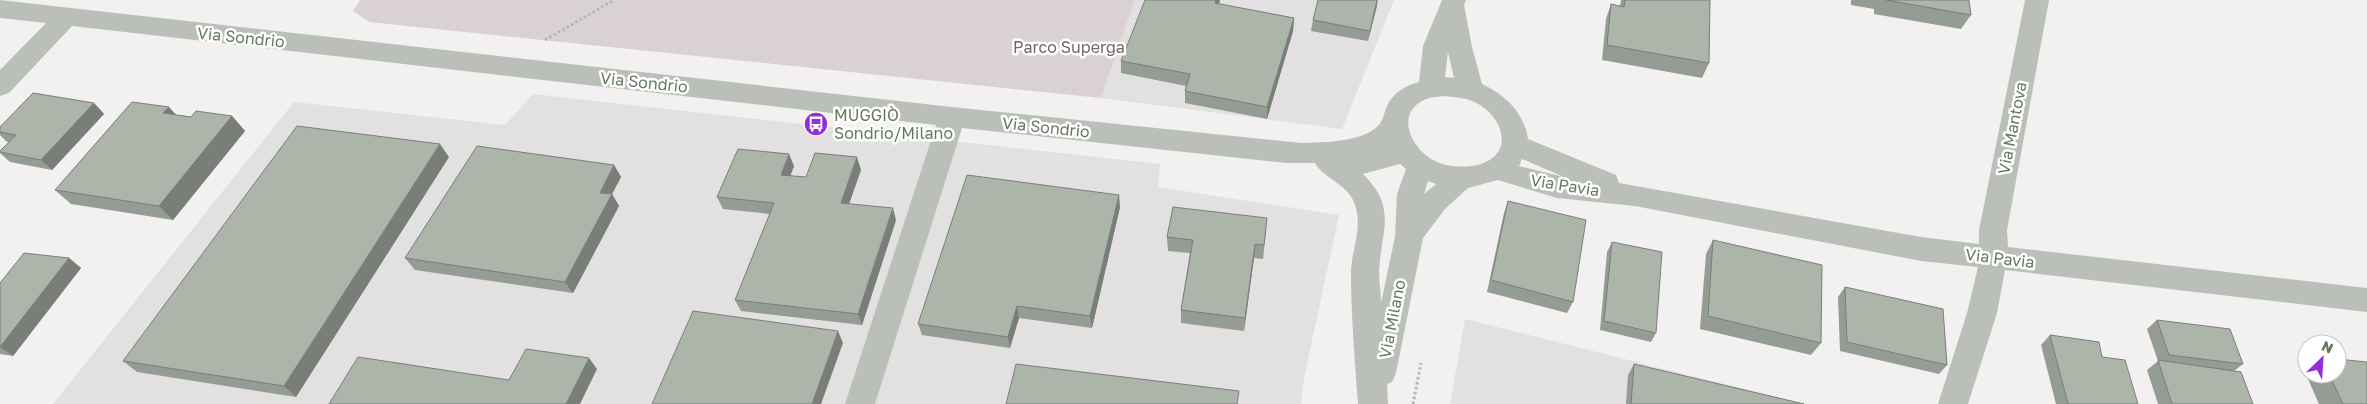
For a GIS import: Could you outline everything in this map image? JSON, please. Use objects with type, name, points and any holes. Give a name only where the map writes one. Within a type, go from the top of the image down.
[{"type":"street","name":"Via Mantova","points":[[1953,404],[1982,313],[1994,257],[1993,230],[2037,0]]},
{"type":"street","points":[[1431,87],[1436,46],[1454,4]]},
{"type":"street","points":[[1454,4],[1459,47],[1470,89]]},
{"type":"street","name":"Via Sondrio","points":[[0,10],[52,10],[952,117],[1288,153]]},
{"type":"street","points":[[0,86],[52,10]]},
{"type":"street","points":[[1450,86],[1470,89],[1488,97],[1503,108],[1512,122],[1516,137],[1515,145],[1508,158],[1496,169],[1480,176],[1461,178],[1436,174],[1412,159],[1396,138],[1394,125],[1396,115],[1404,101],[1418,91],[1431,87],[1450,86]]},
{"type":"street","points":[[860,404],[952,117]]},
{"type":"street","points":[[1288,153],[1322,152],[1358,147],[1376,141],[1394,125]]},
{"type":"street","name":"Via Pavia","points":[[1515,145],[1635,195]]},
{"type":"street","points":[[1288,153],[1360,165],[1412,159]]},
{"type":"street","name":"Via Milano","points":[[1374,404],[1409,234],[1412,159]]},
{"type":"street","points":[[1327,161],[1345,173],[1364,192],[1373,218],[1365,272],[1374,404]]},
{"type":"street","name":"Via Pavia","points":[[1496,169],[1525,180],[1557,187],[1635,195],[1887,243],[2367,300]]},
{"type":"street","points":[[1409,234],[1435,201],[1461,178]]},
{"type":"path","points":[[540,43],[614,0]]},
{"type":"shaded area","points":[[1135,0],[1394,0],[1342,129],[1101,98]]},
{"type":"shaded area","points":[[533,94],[1160,164],[1158,187],[1339,215],[1304,378],[1301,404],[53,404],[294,102],[505,125]]},
{"type":"shaded area","points":[[1465,319],[1804,404],[1450,404]]},
{"type":"green space","name":"Parco Superga","points":[[360,0],[1135,0],[1101,98],[369,22],[353,11]]},
{"type":"building","points":[[1145,0],[1216,0],[1215,3],[1294,18],[1267,107],[1185,91],[1190,74],[1121,61]]},
{"type":"building","points":[[1318,0],[1377,0],[1370,31],[1313,20]]},
{"type":"building","points":[[1625,0],[1710,0],[1709,63],[1607,45],[1611,4],[1624,7]]},
{"type":"building","points":[[1886,0],[1969,0],[1971,15]]},
{"type":"building","points":[[33,93],[94,103],[41,160],[0,152],[16,135],[0,132],[0,127]]},
{"type":"building","points":[[132,102],[169,107],[163,113],[191,117],[196,111],[232,116],[159,206],[55,190]]},
{"type":"building","points":[[297,126],[440,144],[284,386],[123,361]]},
{"type":"building","points":[[477,146],[614,165],[600,193],[612,194],[565,282],[405,258]]},
{"type":"building","points":[[738,149],[789,154],[781,175],[806,177],[815,153],[857,157],[841,203],[893,208],[858,314],[735,300],[774,203],[717,197]]},
{"type":"building","points":[[967,175],[1119,195],[1090,316],[1017,306],[1008,337],[918,324]]},
{"type":"building","points":[[1508,201],[1586,220],[1573,302],[1491,280]]},
{"type":"building","points":[[1173,207],[1267,218],[1264,245],[1255,244],[1245,318],[1181,310],[1193,240],[1167,237]]},
{"type":"building","points":[[1713,240],[1822,265],[1821,343],[1708,316]]},
{"type":"building","points":[[1612,242],[1662,252],[1656,333],[1604,321]]},
{"type":"building","points":[[24,253],[69,258],[0,347],[0,283]]},
{"type":"building","points":[[1845,287],[1943,309],[1947,365],[1847,342]]},
{"type":"building","points":[[693,311],[838,331],[812,404],[652,404]]},
{"type":"building","points":[[2157,320],[2230,329],[2243,364],[2169,355]]},
{"type":"building","points":[[2050,335],[2099,342],[2102,357],[2125,360],[2138,404],[2068,404]]},
{"type":"building","points":[[526,349],[589,358],[566,404],[329,404],[358,357],[509,380]]},
{"type":"building","points":[[2158,360],[2241,372],[2253,404],[2172,404]]},
{"type":"building","points":[[2347,360],[2367,362],[2367,404],[2343,404],[2334,384],[2347,384]]},
{"type":"building","points":[[1016,364],[1239,391],[1237,404],[1006,404]]},
{"type":"building","points":[[1634,364],[1804,404],[1631,404]]},
{"type":"place","name":"MUGGIÒ Sondrio/Milano","points":[[816,124]]}]
